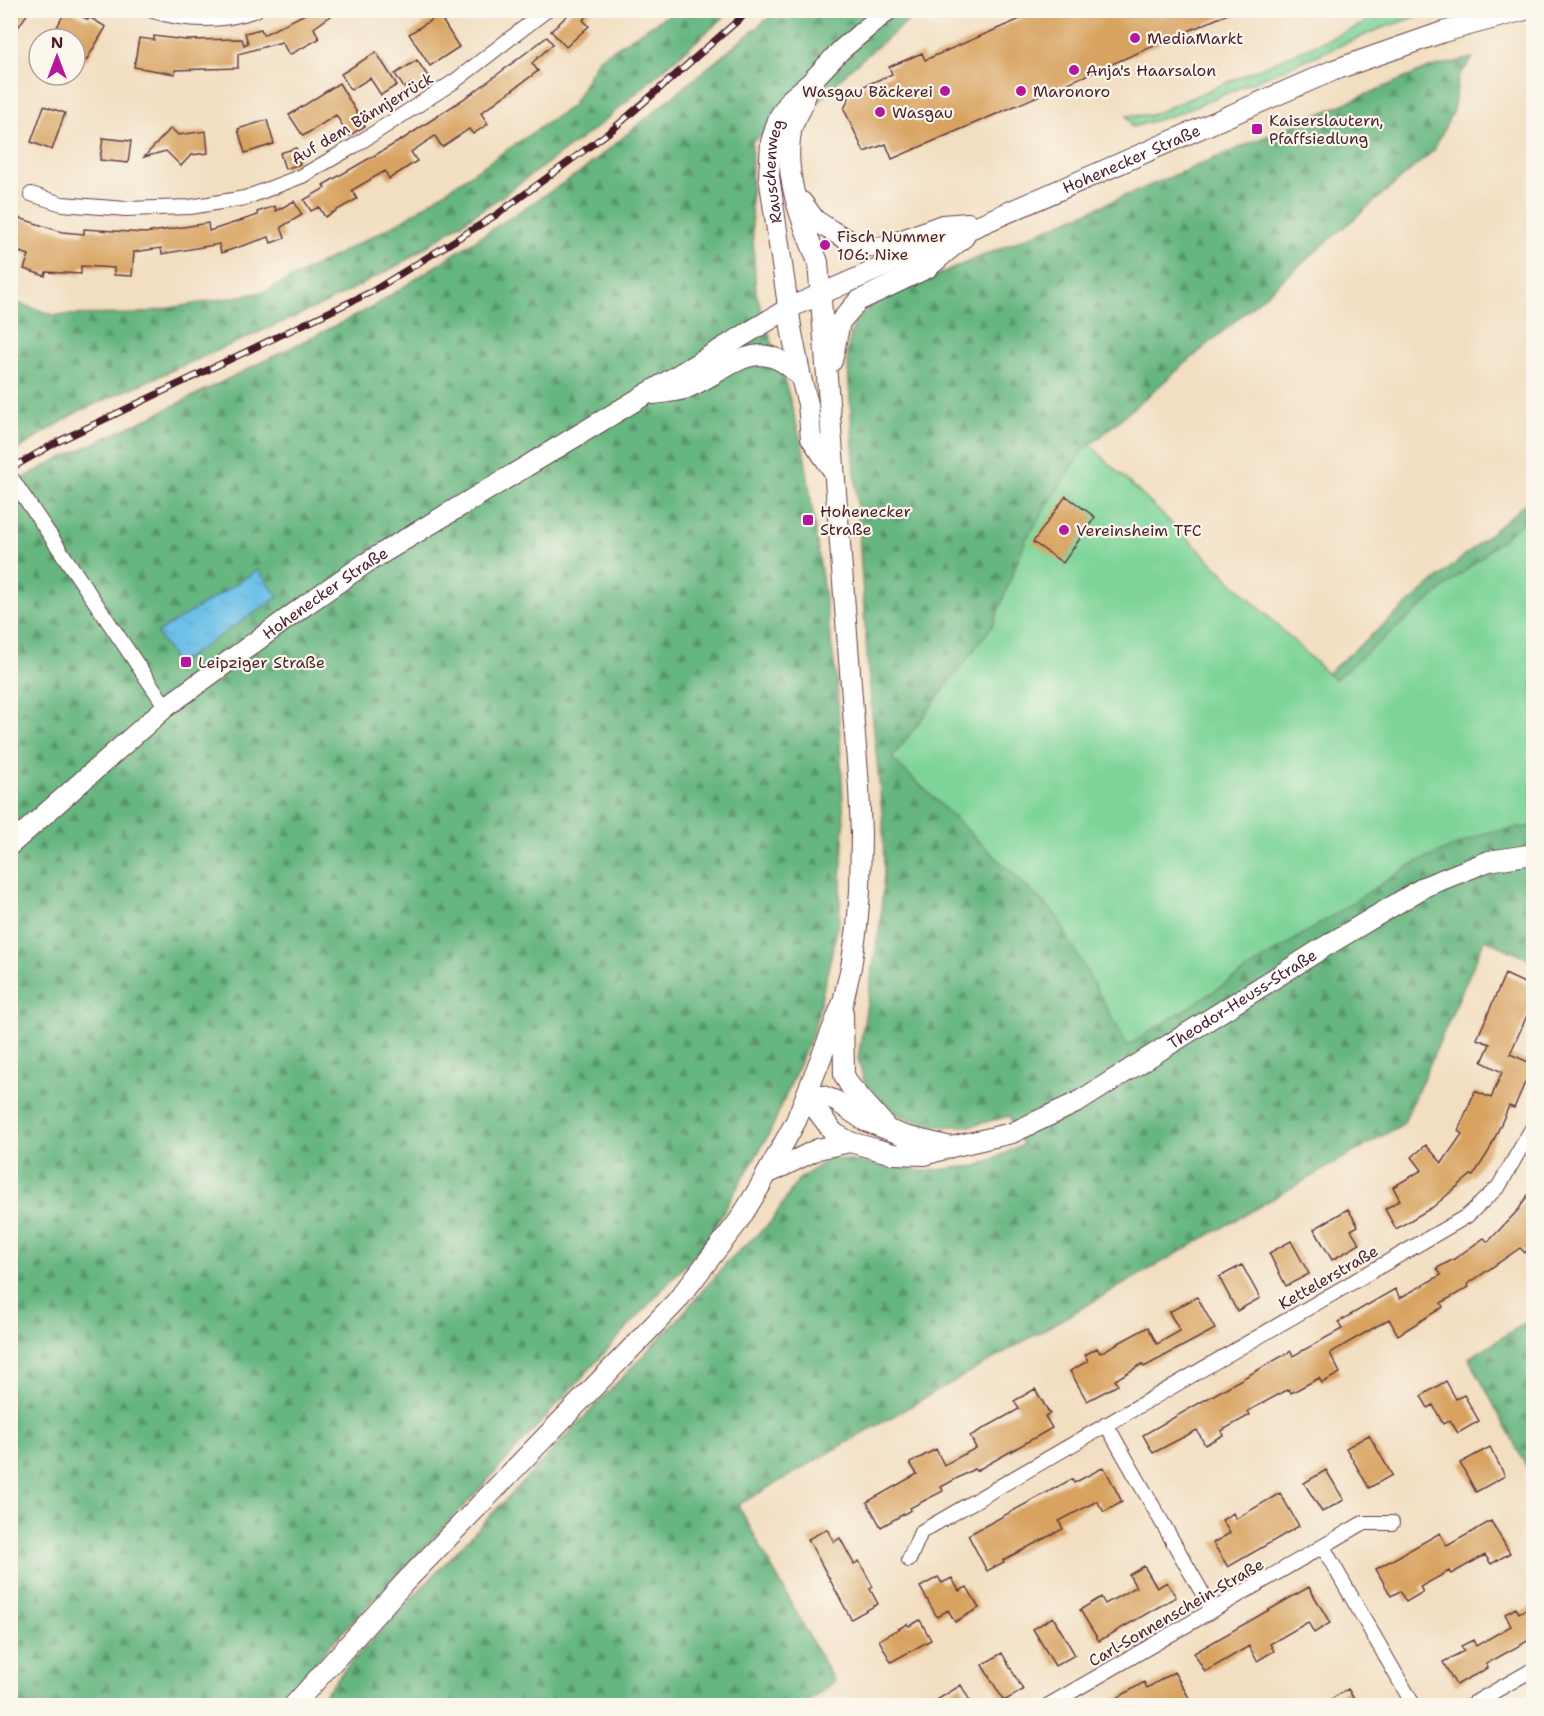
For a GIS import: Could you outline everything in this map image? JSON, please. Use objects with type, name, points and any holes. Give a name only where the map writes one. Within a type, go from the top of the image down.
[{"type":"main road","name":"Rauschenweg","points":[[834,471],[811,438],[808,404],[801,378],[789,308],[769,176],[771,142],[779,117],[791,99],[809,84],[841,50],[888,10]]},
{"type":"main road","name":"Hohenecker Straße","points":[[10,845],[166,707],[366,563],[789,308],[1334,70],[1443,32],[1525,10]]},
{"type":"main road","name":"Rauschenweg","points":[[809,84],[802,107],[791,128],[788,152],[802,220],[818,262],[828,384]]},
{"type":"main road","points":[[794,189],[815,220],[854,243],[872,247],[881,248],[942,225],[982,222]]},
{"type":"main road","points":[[293,1706],[404,1583],[676,1302],[738,1222],[796,1121],[843,1002],[851,967],[860,891],[859,777],[828,384],[840,322],[858,301],[927,268],[982,222]]},
{"type":"main road","points":[[643,395],[685,388],[731,363],[754,354],[778,358],[801,378]]},
{"type":"main road","name":"Theodor-Heuss-Straße","points":[[806,1096],[834,1133],[850,1142],[893,1154],[925,1155],[1012,1133],[1078,1102],[1321,949],[1426,886],[1489,861],[1533,854]]},
{"type":"main road","points":[[843,1002],[844,1075],[868,1109],[889,1129]]},
{"type":"main road","name":"Theodor-Heuss-Straße","points":[[806,1096],[819,1095],[836,1101],[865,1121],[906,1136],[951,1147]]},
{"type":"main road","points":[[767,1174],[818,1149],[850,1142]]},
{"type":"street","points":[[150,10],[168,16],[208,21],[256,10]]},
{"type":"street","name":"Auf dem Bännjerrück","points":[[31,194],[62,204],[126,209],[190,207],[245,198],[302,176],[354,146],[455,81],[547,10]]},
{"type":"street","points":[[10,476],[166,707]]},
{"type":"street","name":"Kettelerstraße","points":[[909,1560],[921,1532],[1467,1216],[1499,1186],[1533,1125]]},
{"type":"street","points":[[1106,1424],[1212,1610]]},
{"type":"street","name":"Carl-Sonnenschein-Straße","points":[[1047,1706],[1363,1523],[1392,1522]]},
{"type":"street","points":[[1323,1546],[1414,1706]]},
{"type":"street","points":[[1469,1706],[1533,1669]]},
{"type":"green space","points":[[674,11],[731,11],[597,127],[498,199],[400,264],[328,302],[77,412],[11,454],[11,301],[54,315],[135,314],[265,292],[400,222],[572,106],[598,59]]},
{"type":"green space","points":[[777,11],[920,11],[850,69],[813,108],[752,141],[751,205],[756,293],[785,382],[804,452],[837,683],[844,823],[839,921],[814,1030],[770,1132],[704,1244],[461,1509],[331,1644],[279,1705],[11,1705],[10,486],[45,466],[157,414],[371,308],[582,171]]},
{"type":"green space","points":[[1377,11],[1435,11],[1382,28],[1174,115],[1132,127],[1127,116],[1151,115],[1361,25]]},
{"type":"green space","points":[[1473,58],[1459,76],[1453,110],[1434,150],[1081,453],[1026,539],[993,625],[892,758],[1055,913],[1345,658],[1533,497],[1533,961],[1485,939],[1403,1124],[738,1505],[834,1682],[804,1705],[315,1706],[350,1663],[679,1318],[728,1261],[771,1222],[798,1180],[830,1158],[925,1171],[978,1166],[1023,1145],[1009,1116],[971,1126],[929,1126],[887,1110],[866,1089],[858,1059],[880,924],[884,874],[883,822],[868,670],[847,352],[851,332],[857,319],[885,297],[1429,68]]},
{"type":"green space","points":[[1089,444],[1334,680],[1533,514],[1533,826],[1485,833],[1413,864],[1128,1046],[1055,914],[892,758],[993,625],[1026,539]]},
{"type":"green space","points":[[1533,1318],[1533,1479],[1469,1358]]},
{"type":"water","points":[[258,570],[278,597],[177,664],[157,633]]},
{"type":"building","points":[[10,10],[30,10],[10,39]]},
{"type":"building","points":[[66,10],[70,10],[106,27],[87,59],[87,27],[57,27]]},
{"type":"building","points":[[313,10],[339,10],[314,28],[319,39],[289,55],[282,42],[238,54],[238,68],[175,70],[175,74],[134,67],[139,38],[154,40],[154,36],[185,40],[242,39],[244,45],[248,43],[245,33],[261,29],[263,35]]},
{"type":"building","points":[[573,10],[593,10],[583,20],[589,26],[566,47],[551,31]]},
{"type":"building","points":[[1041,10],[1237,10],[892,159],[886,144],[864,152],[844,109],[852,91],[892,74],[889,67],[922,53],[925,60]]},
{"type":"building","points":[[439,15],[459,47],[430,66],[409,34]]},
{"type":"building","points":[[547,37],[553,44],[532,63],[538,71],[481,113],[488,124],[473,134],[469,129],[442,147],[435,136],[411,152],[417,161],[389,179],[385,171],[352,190],[357,199],[325,217],[319,207],[311,211],[304,200],[325,188],[323,185],[403,139],[474,92]]},
{"type":"building","points":[[376,52],[397,85],[381,95],[370,78],[351,90],[341,74]]},
{"type":"building","points":[[417,60],[431,81],[415,90],[411,83],[404,88],[395,74]]},
{"type":"building","points":[[339,83],[365,126],[349,136],[336,115],[303,136],[289,115]]},
{"type":"building","points":[[44,106],[65,113],[52,150],[31,142]]},
{"type":"building","points":[[267,120],[274,144],[245,153],[238,129]]},
{"type":"building","points":[[171,128],[178,135],[206,131],[208,153],[191,155],[181,166],[166,151],[144,157]]},
{"type":"building","points":[[103,138],[131,141],[128,163],[100,160]]},
{"type":"building","points":[[296,148],[300,164],[285,169],[280,153]]},
{"type":"building","points":[[294,201],[302,215],[281,227],[285,238],[271,243],[269,237],[221,253],[219,244],[162,254],[161,248],[134,252],[132,276],[114,275],[114,268],[81,266],[81,274],[46,272],[45,276],[24,269],[29,255],[10,249],[10,215],[62,232],[84,234],[84,229],[145,233],[208,223],[209,231],[258,215],[257,212],[275,206],[276,211]]},
{"type":"building","name":"Vereinsheim TFC","points":[[1066,496],[1095,517],[1063,563],[1033,542]]},
{"type":"building","points":[[1505,974],[1533,987],[1533,1002],[1510,1054],[1533,1064],[1514,1108],[1509,1106],[1489,1151],[1473,1176],[1471,1175],[1433,1207],[1396,1229],[1385,1209],[1400,1200],[1393,1187],[1422,1170],[1412,1157],[1426,1145],[1442,1163],[1462,1134],[1458,1131],[1475,1091],[1491,1098],[1502,1072],[1482,1062],[1490,1044],[1477,1039]]},
{"type":"building","points":[[1533,1187],[1533,1243],[1525,1253],[1520,1248],[1468,1284],[1469,1287],[1441,1303],[1443,1307],[1398,1335],[1389,1319],[1330,1353],[1340,1373],[1322,1383],[1319,1378],[1291,1393],[1289,1389],[1248,1411],[1250,1415],[1221,1431],[1223,1435],[1205,1445],[1197,1430],[1153,1453],[1143,1435],[1291,1351],[1293,1356],[1342,1329],[1338,1322],[1395,1289],[1400,1298],[1441,1275],[1437,1268],[1484,1238],[1488,1242],[1519,1209]]},
{"type":"building","points":[[1348,1209],[1358,1226],[1351,1230],[1360,1244],[1332,1260],[1314,1229]]},
{"type":"building","points":[[1291,1241],[1309,1274],[1286,1286],[1269,1253]]},
{"type":"building","points":[[1242,1265],[1260,1298],[1237,1311],[1219,1277]]},
{"type":"building","points":[[1197,1297],[1215,1329],[1144,1367],[1142,1364],[1115,1380],[1118,1385],[1087,1401],[1070,1371],[1088,1361],[1085,1355],[1097,1348],[1100,1353],[1148,1327],[1157,1344],[1180,1331],[1169,1312]]},
{"type":"building","points":[[1446,1381],[1456,1399],[1464,1395],[1479,1421],[1458,1433],[1450,1420],[1443,1424],[1433,1405],[1428,1408],[1421,1396]]},
{"type":"building","points":[[1035,1389],[1050,1414],[1045,1416],[1052,1428],[976,1471],[974,1469],[941,1487],[943,1491],[910,1508],[911,1510],[881,1527],[867,1502],[917,1474],[910,1463],[936,1449],[944,1465],[976,1448],[970,1436],[1019,1409],[1014,1401]]},
{"type":"building","points":[[1369,1435],[1392,1475],[1369,1488],[1346,1448]]},
{"type":"building","points":[[1490,1447],[1505,1476],[1476,1492],[1460,1463]]},
{"type":"building","points":[[1104,1467],[1122,1502],[1104,1512],[1097,1501],[1059,1521],[1063,1529],[1003,1560],[1004,1562],[987,1571],[968,1535],[1072,1479],[1074,1483]]},
{"type":"building","points":[[1326,1470],[1344,1500],[1322,1512],[1304,1483]]},
{"type":"building","points":[[1280,1493],[1299,1526],[1228,1567],[1213,1543],[1230,1533],[1222,1520],[1233,1513],[1236,1519]]},
{"type":"building","points":[[1491,1521],[1510,1553],[1491,1564],[1485,1555],[1451,1574],[1449,1571],[1420,1587],[1423,1592],[1406,1602],[1400,1591],[1391,1596],[1376,1569],[1440,1533],[1447,1546]]},
{"type":"building","points":[[827,1529],[834,1542],[840,1538],[854,1564],[859,1561],[873,1587],[870,1589],[878,1604],[851,1619],[808,1539]]},
{"type":"building","points":[[1144,1566],[1157,1588],[1167,1582],[1176,1597],[1099,1641],[1080,1610],[1101,1597],[1105,1604],[1136,1587],[1129,1575]]},
{"type":"building","points":[[938,1577],[942,1583],[952,1578],[959,1591],[967,1587],[979,1608],[955,1622],[948,1610],[937,1617],[920,1587]]},
{"type":"building","points":[[1309,1587],[1330,1623],[1314,1633],[1308,1622],[1270,1644],[1274,1651],[1257,1661],[1249,1646],[1205,1672],[1194,1653]]},
{"type":"building","points":[[1533,1605],[1533,1638],[1486,1664],[1488,1668],[1456,1685],[1443,1662],[1464,1651],[1461,1646],[1473,1640],[1476,1646],[1511,1626],[1505,1614],[1516,1608],[1519,1613]]},
{"type":"building","points":[[1053,1617],[1075,1655],[1055,1666],[1033,1629]]},
{"type":"building","points":[[920,1620],[931,1640],[891,1662],[879,1640],[907,1624],[909,1626]]},
{"type":"building","points":[[1002,1653],[1023,1690],[1004,1701],[982,1665]]},
{"type":"building","points":[[1174,1672],[1191,1701],[1183,1706],[1104,1706],[1144,1682],[1147,1688]]},
{"type":"building","points":[[961,1685],[973,1706],[927,1706]]},
{"type":"building","points":[[1348,1689],[1358,1706],[1319,1706]]},
{"type":"railway","points":[[10,469],[57,442],[371,292],[496,215],[612,130],[750,10]]},
{"type":"place","name":"MediaMarkt","points":[[1135,38]]},
{"type":"place","name":"Anja's Haarsalon","points":[[1074,70]]},
{"type":"place","name":"Wasgau Bäckerei","points":[[945,91]]},
{"type":"place","name":"Maronoro","points":[[1021,91]]},
{"type":"place","name":"Wasgau","points":[[880,112]]},
{"type":"place","name":"Kaiserslautern, Pfaffsiedlung","points":[[1257,129]]},
{"type":"place","name":"Fisch Nummer 106: Nixe","points":[[825,245]]},
{"type":"place","name":"Hohenecker Straße","points":[[808,520]]},
{"type":"place","name":"Vereinsheim TFC","points":[[1064,530]]},
{"type":"place","name":"Leipziger Straße","points":[[186,662]]}]
